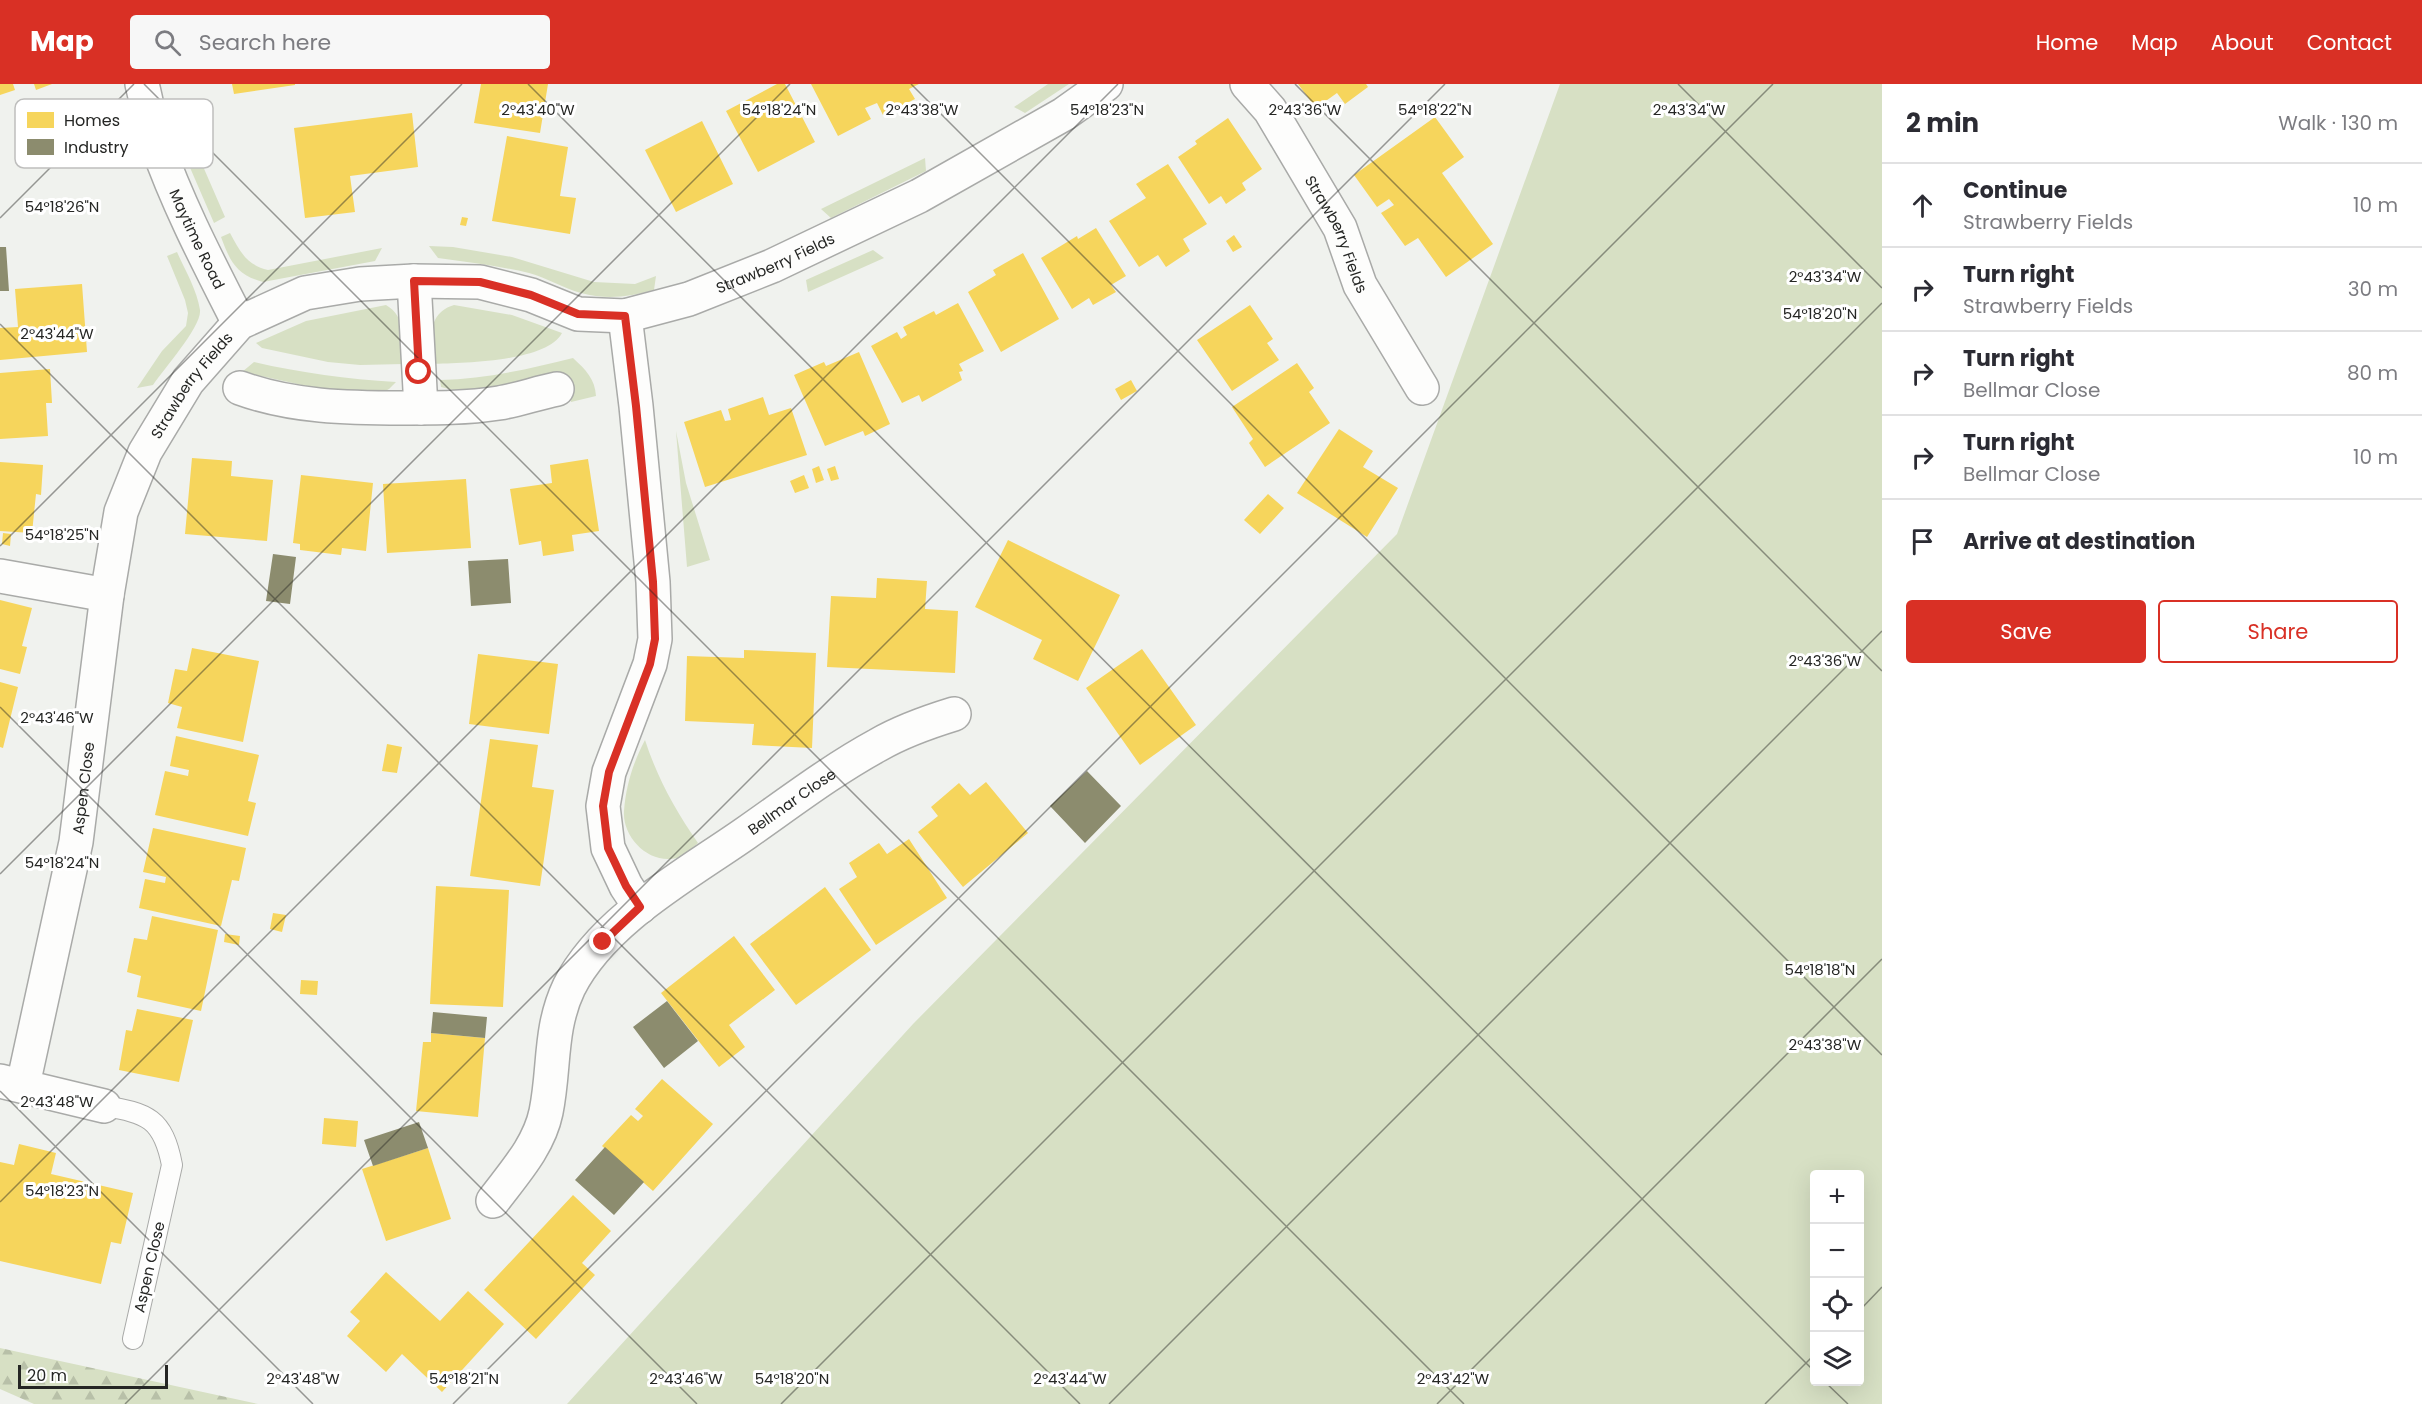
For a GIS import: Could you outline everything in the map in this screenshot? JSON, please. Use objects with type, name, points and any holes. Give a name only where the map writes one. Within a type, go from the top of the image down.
[{"type":"street","name":"Maytime Road","points":[[142,84],[145,99]]},
{"type":"street","name":"Strawberry Fields","points":[[145,452],[188,381],[239,323],[305,293],[360,284],[414,281],[480,282],[531,295],[578,314],[625,316],[689,299],[772,266],[920,196],[1064,114],[1106,84]]},
{"type":"street","name":"Strawberry Fields","points":[[1247,84],[1270,110],[1341,228],[1360,285],[1422,388]]},
{"type":"street","name":"Maytime Road","points":[[166,168],[183,209],[239,323]]},
{"type":"street","points":[[414,281],[421,408]]},
{"type":"street","points":[[625,316],[653,582],[655,639],[650,664],[609,772],[603,806],[608,848],[626,886],[640,907]]},
{"type":"street","points":[[240,388],[273,399],[313,405],[368,408],[449,408],[500,403],[556,389]]},
{"type":"street","name":"Aspen Close","points":[[104,1106],[11,1083],[76,842],[107,595],[121,512],[145,452]]},
{"type":"street","points":[[0,576],[107,595]]},
{"type":"street","name":"Bellmar Close","points":[[493,1201],[530,1152],[541,1129],[546,1112],[554,1034],[569,988],[586,960],[640,907],[781,809],[878,745],[919,725],[954,714]]},
{"type":"lane","name":"Aspen Close","points":[[104,1106],[135,1111],[147,1117],[160,1129],[169,1146],[172,1165],[132,1339]]},
{"type":"green space","points":[[1048,84],[1069,84],[1025,113],[1014,107]]},
{"type":"green space","points":[[1560,84],[1882,84],[1882,1404],[567,1404],[913,1024],[1397,534]]},
{"type":"green space","points":[[925,158],[926,171],[831,218],[821,209]]},
{"type":"green space","points":[[190,168],[204,168],[225,217],[214,223]]},
{"type":"green space","points":[[230,233],[249,261],[268,270],[382,248],[375,261],[263,282],[246,275],[235,266],[221,237]]},
{"type":"green space","points":[[429,246],[453,247],[512,257],[594,282],[635,284],[656,276],[654,290],[618,297],[590,295],[529,273],[438,258]]},
{"type":"green space","points":[[873,250],[884,258],[808,292],[806,280]]},
{"type":"green space","points":[[177,252],[196,295],[200,310],[199,317],[189,337],[153,385],[137,388],[162,351],[186,326],[188,313],[185,300],[167,256]]},
{"type":"green space","points":[[386,305],[398,316],[401,323],[404,364],[360,365],[328,362],[262,348],[256,343],[306,321]]},
{"type":"green space","points":[[454,305],[512,315],[562,333],[553,343],[540,350],[522,355],[503,359],[432,364],[431,338],[434,321],[445,309]]},
{"type":"green space","points":[[573,358],[589,375],[596,396],[571,402],[564,378],[461,392],[441,387],[440,380],[491,376]]},
{"type":"green space","points":[[254,362],[324,375],[396,382],[378,395],[325,390],[242,372]]},
{"type":"green space","points":[[676,431],[686,483],[710,560],[687,567]]},
{"type":"green space","points":[[645,740],[667,793],[698,843],[680,857],[669,859],[649,854],[633,840],[625,821],[628,783]]},
{"type":"green space","points":[[0,1348],[258,1404],[34,1404],[0,1389]]},
{"type":"building: Homes","points":[[0,84],[13,84],[15,90],[0,95]]},
{"type":"building: Homes","points":[[34,84],[52,84],[36,90]]},
{"type":"building: Homes","points":[[232,84],[295,84],[295,85],[234,94]]},
{"type":"building: Homes","points":[[481,84],[548,84],[540,133],[474,123]]},
{"type":"building: Homes","points":[[777,84],[785,84],[815,142],[758,172],[726,111]]},
{"type":"building: Homes","points":[[811,84],[919,84],[909,89],[915,99],[883,115],[877,103],[865,108],[871,119],[838,136]]},
{"type":"building: Homes","points":[[1298,84],[1366,84],[1368,87],[1345,104],[1337,93],[1316,108]]},
{"type":"building: Homes","points":[[412,113],[418,167],[350,176],[355,212],[305,218],[294,128]]},
{"type":"building: Homes","points":[[1435,117],[1464,157],[1442,173],[1493,244],[1446,277],[1418,238],[1405,246],[1381,213],[1394,205],[1389,199],[1377,207],[1354,175]]},
{"type":"building: Homes","points":[[1228,118],[1262,169],[1242,183],[1246,190],[1226,204],[1221,196],[1209,204],[1178,157],[1197,144],[1195,141]]},
{"type":"building: Homes","points":[[702,121],[733,184],[676,212],[645,150]]},
{"type":"building: Homes","points":[[507,136],[568,147],[560,196],[576,198],[570,234],[492,221]]},
{"type":"building: Homes","points":[[1168,164],[1207,224],[1183,239],[1190,251],[1166,267],[1158,255],[1139,267],[1109,221],[1146,198],[1136,184]]},
{"type":"building: Homes","points":[[462,217],[468,218],[466,226],[460,225]]},
{"type":"building: Homes","points":[[1096,228],[1126,276],[1111,285],[1116,292],[1093,305],[1089,298],[1072,309],[1041,258],[1077,236],[1078,239]]},
{"type":"building: Homes","points":[[1234,235],[1242,247],[1233,252],[1226,241]]},
{"type":"building: Homes","points":[[1023,253],[1059,319],[1001,352],[968,292],[996,275],[993,270]]},
{"type":"building: Homes","points":[[82,284],[87,352],[0,360],[0,328],[18,327],[15,289]]},
{"type":"building: Homes","points":[[958,303],[984,351],[959,364],[963,371],[959,372],[962,380],[922,402],[919,395],[902,403],[871,346],[897,332],[901,339],[907,335],[903,327],[934,311],[936,315]]},
{"type":"building: Homes","points":[[1250,305],[1273,339],[1267,343],[1279,360],[1232,391],[1197,340]]},
{"type":"building: Homes","points":[[859,352],[890,424],[865,436],[863,431],[825,446],[794,375],[824,362],[826,366]]},
{"type":"building: Homes","points":[[1297,363],[1314,388],[1309,392],[1330,423],[1265,467],[1249,443],[1253,439],[1232,407]]},
{"type":"building: Homes","points":[[50,369],[52,403],[46,403],[48,436],[0,439],[0,373]]},
{"type":"building: Homes","points":[[1131,380],[1137,391],[1121,400],[1115,389]]},
{"type":"building: Homes","points":[[763,397],[769,415],[791,408],[807,455],[705,487],[684,422],[721,410],[725,421],[731,420],[728,409]]},
{"type":"building: Homes","points":[[1339,429],[1373,451],[1363,467],[1398,488],[1367,537],[1297,493]]},
{"type":"building: Homes","points":[[192,458],[232,461],[231,476],[273,480],[267,541],[185,534]]},
{"type":"building: Homes","points":[[588,459],[599,531],[572,535],[574,551],[543,556],[541,541],[519,545],[510,489],[552,483],[550,465]]},
{"type":"building: Homes","points":[[0,462],[43,465],[41,495],[36,494],[32,533],[0,531]]},
{"type":"building: Homes","points":[[819,466],[824,480],[816,483],[812,469]]},
{"type":"building: Homes","points":[[835,466],[839,479],[831,481],[827,469]]},
{"type":"building: Homes","points":[[301,475],[373,483],[366,551],[342,548],[341,555],[300,550],[300,544],[293,543]]},
{"type":"building: Homes","points":[[804,475],[809,488],[795,493],[790,481]]},
{"type":"building: Homes","points":[[466,479],[471,548],[387,553],[383,484]]},
{"type":"building: Homes","points":[[1268,494],[1284,508],[1260,534],[1244,520]]},
{"type":"building: Homes","points":[[3,533],[11,534],[10,546],[2,544]]},
{"type":"building: Homes","points":[[1008,540],[1120,595],[1078,681],[1033,659],[1042,640],[975,607]]},
{"type":"building: Homes","points":[[877,578],[927,581],[925,609],[958,611],[955,673],[827,667],[831,596],[876,598]]},
{"type":"building: Homes","points":[[0,600],[32,608],[22,646],[27,647],[20,674],[0,669]]},
{"type":"building: Homes","points":[[192,648],[259,661],[243,742],[177,728],[182,707],[168,703],[175,669],[187,671]]},
{"type":"building: Homes","points":[[1142,649],[1196,725],[1140,765],[1086,688]]},
{"type":"building: Homes","points":[[744,650],[816,653],[812,748],[752,745],[754,724],[685,721],[687,656],[744,658]]},
{"type":"building: Homes","points":[[478,654],[558,664],[549,734],[469,724]]},
{"type":"building: Homes","points":[[0,682],[18,687],[3,748],[0,747]]},
{"type":"building: Homes","points":[[176,736],[259,755],[248,801],[256,803],[248,836],[155,815],[165,771],[188,776],[189,770],[170,766]]},
{"type":"building: Homes","points":[[490,739],[538,745],[532,787],[554,790],[540,886],[470,876]]},
{"type":"building: Homes","points":[[387,744],[402,747],[397,773],[382,771]]},
{"type":"building: Homes","points":[[986,782],[1028,833],[963,887],[918,832],[938,816],[931,807],[959,783],[970,795]]},
{"type":"building: Homes","points":[[153,828],[246,848],[239,881],[232,880],[221,926],[139,908],[145,879],[165,883],[166,877],[143,872]]},
{"type":"building: Homes","points":[[909,839],[947,898],[876,945],[839,889],[857,877],[849,863],[879,843],[887,854]]},
{"type":"building: Homes","points":[[436,886],[509,890],[503,1007],[430,1004]]},
{"type":"building: Homes","points":[[825,887],[871,950],[796,1005],[750,944]]},
{"type":"building: Homes","points":[[273,913],[286,915],[282,932],[270,929]]},
{"type":"building: Homes","points":[[152,916],[218,930],[201,1011],[137,997],[141,976],[127,972],[134,938],[147,940]]},
{"type":"building: Homes","points":[[225,934],[240,936],[239,945],[224,942]]},
{"type":"building: Homes","points":[[734,936],[775,990],[729,1025],[745,1047],[719,1067],[661,993]]},
{"type":"building: Homes","points":[[301,980],[318,981],[317,995],[300,994]]},
{"type":"building: Homes","points":[[137,1009],[193,1020],[179,1082],[119,1070],[126,1030],[132,1031]]},
{"type":"building: Homes","points":[[431,1033],[485,1038],[478,1117],[416,1111],[423,1042],[431,1042]]},
{"type":"building: Homes","points":[[662,1079],[713,1124],[653,1191],[602,1146],[631,1115],[638,1121],[643,1116],[635,1109]]},
{"type":"building: Homes","points":[[324,1118],[358,1121],[356,1147],[322,1144]]},
{"type":"building: Homes","points":[[19,1144],[56,1153],[51,1174],[133,1193],[121,1244],[111,1242],[101,1284],[0,1261],[0,1162],[14,1165]]},
{"type":"building: Homes","points":[[428,1148],[451,1219],[386,1241],[362,1169]]},
{"type":"building: Homes","points":[[573,1195],[611,1231],[582,1263],[595,1275],[536,1339],[484,1290]]},
{"type":"building: Homes","points":[[386,1272],[440,1321],[468,1291],[504,1324],[442,1392],[402,1354],[386,1372],[347,1336],[360,1321],[350,1312]]},
{"type":"building: Industry","points":[[0,247],[6,247],[9,291],[0,291]]},
{"type":"building: Industry","points":[[273,554],[296,557],[290,604],[266,601]]},
{"type":"building: Industry","points":[[508,559],[511,603],[471,606],[468,561]]},
{"type":"building: Industry","points":[[1087,771],[1121,806],[1085,843],[1050,806]]},
{"type":"building: Industry","points":[[667,1001],[698,1041],[664,1068],[633,1027]]},
{"type":"building: Industry","points":[[433,1012],[487,1017],[485,1038],[431,1033]]},
{"type":"building: Industry","points":[[419,1122],[428,1148],[373,1166],[364,1140]]},
{"type":"building: Industry","points":[[605,1147],[644,1182],[614,1215],[575,1180]]},
{"type":"route","points":[[419,372],[414,281],[480,282],[531,295],[578,314],[625,316],[653,582],[655,639],[650,664],[609,772],[603,806],[608,848],[626,886],[640,907],[603,942]]}]
